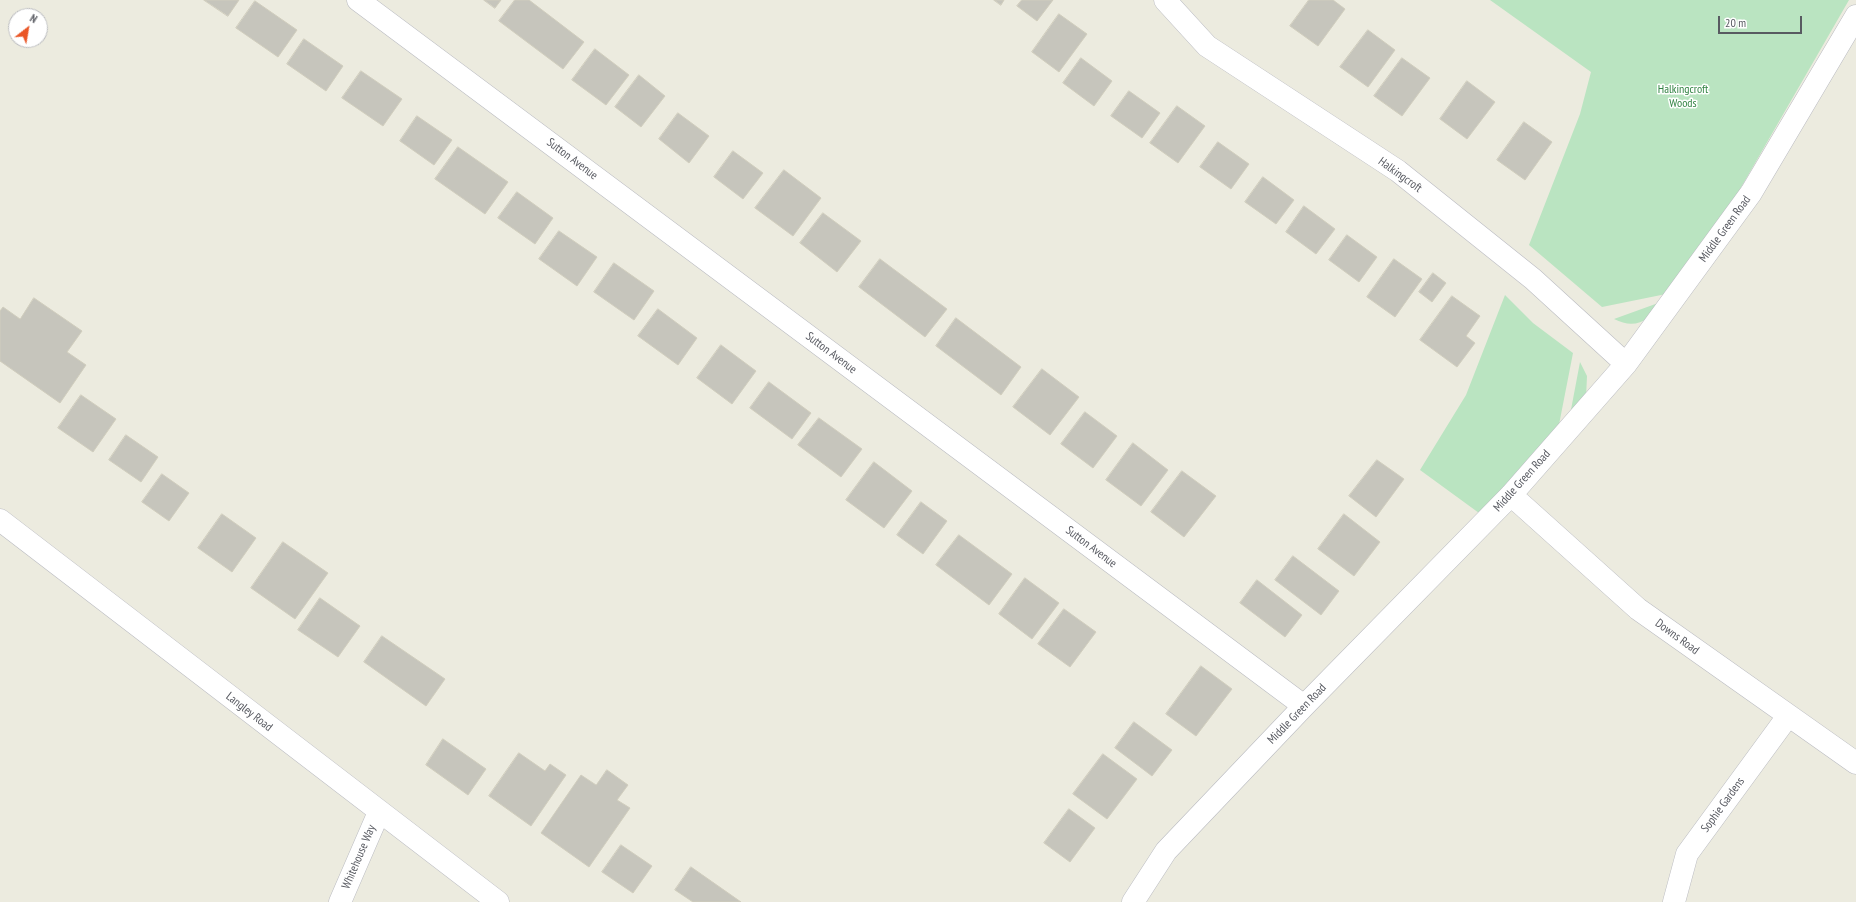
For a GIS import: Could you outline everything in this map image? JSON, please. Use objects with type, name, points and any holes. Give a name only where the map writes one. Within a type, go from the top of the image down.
[{"type":"street","name":"Sutton Avenue","points":[[358,0],[1304,706]]},
{"type":"street","name":"Halkingcroft","points":[[1165,0],[1207,46],[1398,171],[1533,279],[1626,364]]},
{"type":"street","name":"Middle Green Road","points":[[1133,902],[1166,851],[1304,706],[1511,495],[1626,364],[1751,193],[1856,16]]},
{"type":"street","name":"Downs Road","points":[[1511,495],[1638,609],[1856,763]]},
{"type":"street","name":"Langley Road","points":[[0,520],[498,902]]},
{"type":"street","name":"Sophie Gardens","points":[[1674,902],[1687,854],[1788,716]]},
{"type":"street","name":"Whitehouse Way","points":[[340,902],[379,812]]},
{"type":"green space","name":"Halkingcroft Woods","points":[[1490,0],[1849,0],[1694,269],[1666,294],[1602,307],[1529,245],[1580,114],[1591,72]]},
{"type":"green space","points":[[1505,295],[1533,323],[1573,353],[1556,440],[1479,513],[1420,470],[1466,395]]},
{"type":"green space","points":[[1661,302],[1657,309],[1647,319],[1641,322],[1629,324],[1614,319]]},
{"type":"green space","points":[[1580,362],[1587,376],[1586,398],[1570,415]]},
{"type":"building","points":[[204,0],[239,0],[228,16]]},
{"type":"building","points":[[484,0],[501,0],[495,8]]},
{"type":"building","points":[[515,0],[529,0],[584,42],[563,69],[499,21]]},
{"type":"building","points":[[994,0],[1004,0],[1001,5]]},
{"type":"building","points":[[1022,0],[1053,0],[1037,21],[1017,6]]},
{"type":"building","points":[[1309,0],[1333,0],[1345,9],[1318,46],[1290,26]]},
{"type":"building","points":[[255,1],[297,30],[278,57],[236,28]]},
{"type":"building","points":[[1059,14],[1087,34],[1059,72],[1032,52]]},
{"type":"building","points":[[1368,30],[1395,50],[1368,87],[1340,67]]},
{"type":"building","points":[[304,39],[343,66],[326,91],[287,64]]},
{"type":"building","points":[[595,49],[629,75],[606,105],[572,80]]},
{"type":"building","points":[[1081,58],[1112,81],[1094,106],[1063,83]]},
{"type":"building","points":[[1402,58],[1430,78],[1402,116],[1374,96]]},
{"type":"building","points":[[361,71],[402,99],[383,126],[342,98]]},
{"type":"building","points":[[639,75],[665,96],[641,127],[615,107]]},
{"type":"building","points":[[1467,81],[1495,102],[1467,139],[1440,119]]},
{"type":"building","points":[[1129,91],[1160,113],[1142,138],[1111,116]]},
{"type":"building","points":[[1177,106],[1205,126],[1178,163],[1150,143]]},
{"type":"building","points":[[678,113],[709,136],[689,163],[659,139]]},
{"type":"building","points":[[417,116],[452,140],[434,165],[400,141]]},
{"type":"building","points":[[1524,122],[1552,142],[1525,180],[1497,160]]},
{"type":"building","points":[[1218,142],[1249,164],[1231,189],[1200,167]]},
{"type":"building","points":[[458,147],[508,182],[485,214],[435,179]]},
{"type":"building","points":[[733,151],[763,173],[743,199],[714,177]]},
{"type":"building","points":[[784,170],[821,198],[793,236],[755,208]]},
{"type":"building","points":[[1263,177],[1294,200],[1276,224],[1245,202]]},
{"type":"building","points":[[517,192],[553,218],[535,244],[498,218]]},
{"type":"building","points":[[1304,206],[1335,229],[1316,254],[1286,232]]},
{"type":"building","points":[[823,213],[861,241],[837,272],[800,243]]},
{"type":"building","points":[[559,231],[597,257],[577,286],[539,259]]},
{"type":"building","points":[[1347,235],[1377,257],[1359,282],[1329,260]]},
{"type":"building","points":[[880,259],[947,309],[925,337],[859,287]]},
{"type":"building","points":[[1394,259],[1422,279],[1395,317],[1367,297]]},
{"type":"building","points":[[614,263],[654,291],[634,320],[594,292]]},
{"type":"building","points":[[1433,273],[1446,283],[1432,302],[1419,292]]},
{"type":"building","points":[[1452,296],[1480,316],[1466,336],[1475,343],[1457,367],[1420,340]]},
{"type":"building","points":[[34,298],[82,331],[67,352],[86,365],[60,403],[0,361],[0,311],[3,307],[20,319]]},
{"type":"building","points":[[658,309],[697,338],[678,365],[638,336]]},
{"type":"building","points":[[956,318],[1021,367],[1001,395],[936,346]]},
{"type":"building","points":[[721,345],[756,371],[732,404],[697,378]]},
{"type":"building","points":[[1042,369],[1079,397],[1050,435],[1013,407]]},
{"type":"building","points":[[769,382],[811,413],[792,439],[750,408]]},
{"type":"building","points":[[81,395],[116,419],[93,452],[58,428]]},
{"type":"building","points":[[1085,412],[1117,436],[1093,468],[1061,444]]},
{"type":"building","points":[[819,418],[862,449],[841,477],[798,445]]},
{"type":"building","points":[[126,435],[158,457],[141,482],[109,460]]},
{"type":"building","points":[[1133,443],[1168,470],[1141,506],[1106,480]]},
{"type":"building","points":[[1377,460],[1404,479],[1376,517],[1349,496]]},
{"type":"building","points":[[874,462],[912,491],[884,528],[846,500]]},
{"type":"building","points":[[1182,471],[1216,496],[1184,537],[1151,512]]},
{"type":"building","points":[[162,474],[189,493],[169,521],[142,502]]},
{"type":"building","points":[[921,502],[947,521],[923,554],[897,535]]},
{"type":"building","points":[[222,514],[256,538],[232,572],[198,548]]},
{"type":"building","points":[[1344,514],[1380,542],[1354,576],[1318,549]]},
{"type":"building","points":[[959,535],[1012,574],[989,605],[936,565]]},
{"type":"building","points":[[283,542],[328,573],[295,619],[251,588]]},
{"type":"building","points":[[1293,556],[1339,591],[1321,615],[1275,580]]},
{"type":"building","points":[[1025,578],[1059,603],[1032,639],[999,614]]},
{"type":"building","points":[[1257,580],[1302,615],[1285,637],[1240,603]]},
{"type":"building","points":[[320,598],[360,626],[338,657],[298,630]]},
{"type":"building","points":[[1064,609],[1096,632],[1070,667],[1038,644]]},
{"type":"building","points":[[382,636],[445,679],[426,706],[364,662]]},
{"type":"building","points":[[1201,666],[1232,689],[1196,736],[1166,714]]},
{"type":"building","points":[[1134,722],[1172,750],[1152,776],[1115,748]]},
{"type":"building","points":[[443,739],[486,769],[468,795],[426,765]]},
{"type":"building","points":[[519,753],[545,771],[550,764],[566,775],[531,826],[489,796]]},
{"type":"building","points":[[1103,754],[1137,779],[1107,819],[1073,794]]},
{"type":"building","points":[[607,770],[628,785],[617,800],[630,808],[589,867],[541,833],[581,775],[596,785]]},
{"type":"building","points":[[1069,809],[1095,828],[1070,862],[1044,843]]},
{"type":"building","points":[[621,845],[652,866],[633,893],[602,872]]},
{"type":"building","points":[[691,867],[741,902],[693,902],[675,890]]}]
